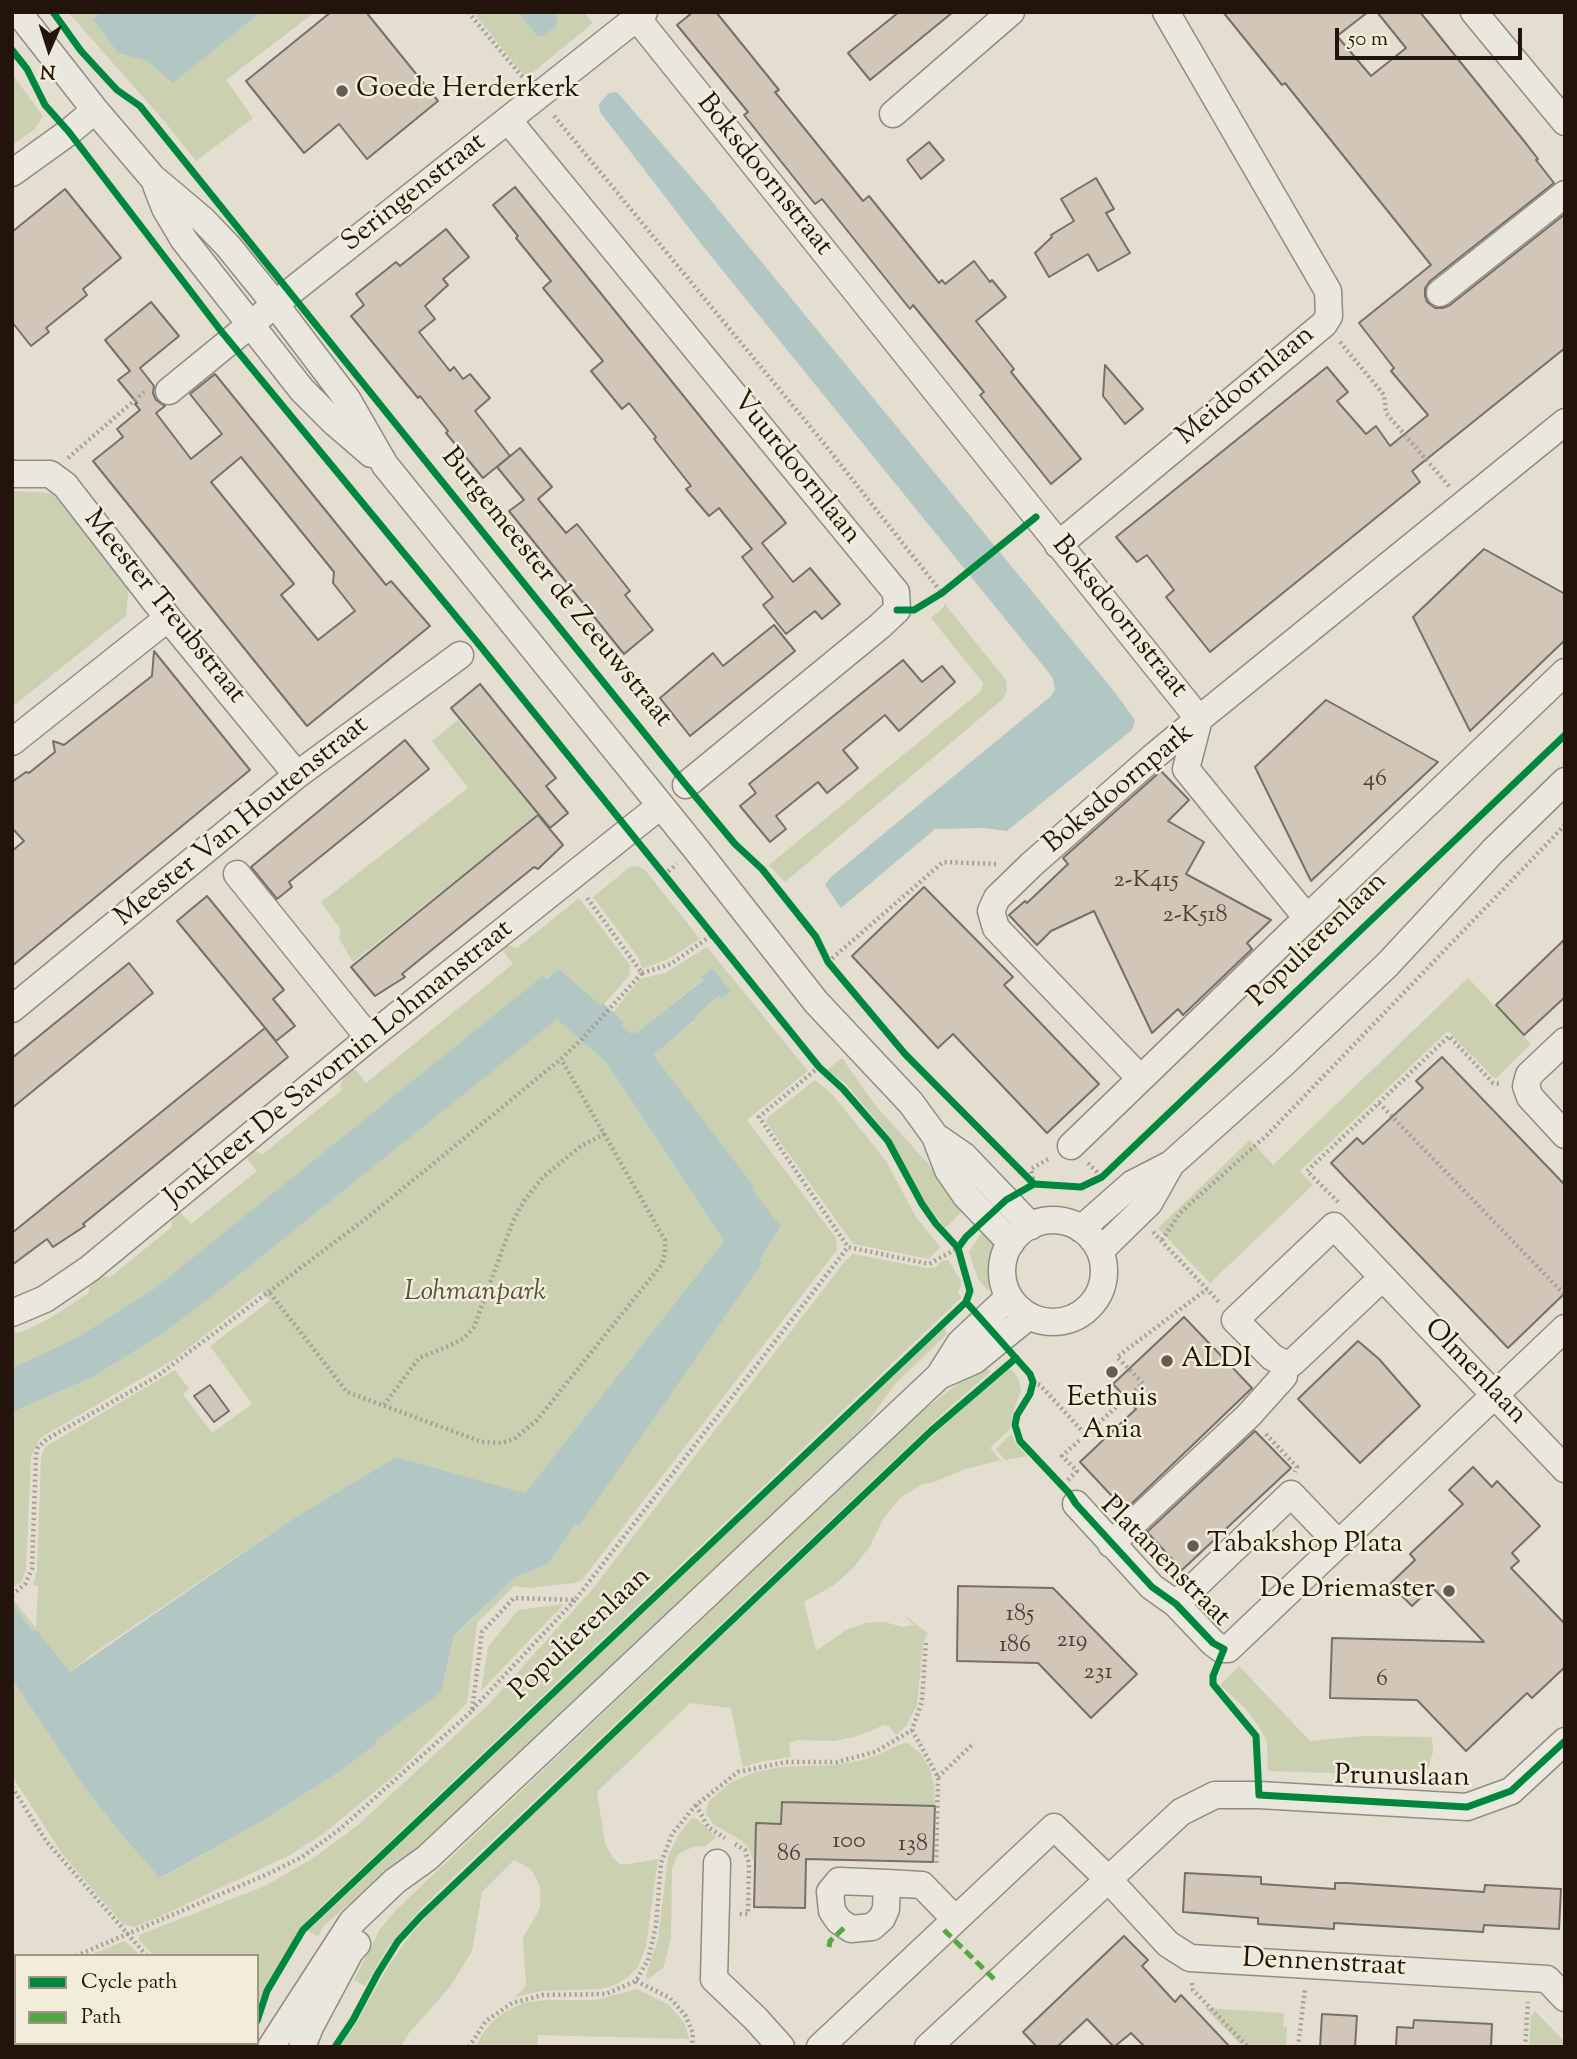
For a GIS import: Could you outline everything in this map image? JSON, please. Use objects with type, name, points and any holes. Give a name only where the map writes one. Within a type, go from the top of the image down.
[{"type":"street","name":"Burgemeester de Zeeuwstraat","points":[[18,12],[152,177],[203,220],[275,304],[347,399],[385,465],[816,1002],[911,1104],[935,1136],[948,1170],[966,1196],[1011,1243]]},
{"type":"street","points":[[893,114],[1011,12]]},
{"type":"street","name":"Meidoornlaan","points":[[1058,545],[1324,324],[1329,316],[1328,291],[1166,12]]},
{"type":"street","points":[[1474,12],[1565,122]]},
{"type":"street","name":"Seringenstraat","points":[[160,389],[251,324],[641,15]]},
{"type":"street","name":"Boksdoornstraat","points":[[641,15],[1058,545],[1199,719],[1565,422]]},
{"type":"street","points":[[12,173],[95,110]]},
{"type":"street","name":"Vuurdoornlaan","points":[[508,120],[896,592],[897,610],[880,626],[686,785]]},
{"type":"street","name":"Burgemeester de Zeeuwstraat","points":[[152,177],[165,208],[184,240],[302,390],[334,422],[385,465]]},
{"type":"street","points":[[1440,293],[1565,194]]},
{"type":"street","points":[[12,474],[50,474]]},
{"type":"street","name":"Meester Treubstraat","points":[[50,474],[65,485],[168,618],[297,775]]},
{"type":"street","points":[[12,742],[168,618]]},
{"type":"street","name":"Meester Van Houtenstraat","points":[[12,1009],[297,775],[460,655]]},
{"type":"street","points":[[1071,1146],[1565,672]]},
{"type":"street","name":"Boksdoornpark","points":[[1140,1079],[996,928],[991,911],[997,898],[1031,865],[1199,719]]},
{"type":"street","name":"Boksdoornpark","points":[[1199,719],[1186,769],[1307,918]]},
{"type":"street","points":[[1082,1229],[1132,1184],[1171,1164],[1284,1063],[1388,964],[1493,851],[1565,781]]},
{"type":"street","name":"Jonkheer De Savornin Lohmanstraat","points":[[12,1313],[45,1299],[89,1269],[369,1038],[660,807]]},
{"type":"street","points":[[237,874],[369,1038]]},
{"type":"street","points":[[1565,1041],[1529,1075],[1526,1086],[1530,1097],[1565,1135]]},
{"type":"street","name":"Burgemeester de Zeeuwstraat","points":[[935,1136],[964,1156],[1031,1226]]},
{"type":"street","points":[[1100,1251],[1149,1203],[1171,1164]]},
{"type":"street","points":[[1044,1221],[1070,1223],[1082,1229],[1100,1251],[1104,1264],[1104,1278],[1093,1304],[1070,1319],[1056,1322],[1029,1316],[1009,1297],[1004,1284],[1005,1256],[1011,1243],[1031,1226],[1044,1221]]},
{"type":"street","points":[[1334,1226],[1235,1320],[1272,1357],[1285,1364],[1297,1360],[1382,1278]]},
{"type":"street","name":"Olmenlaan","points":[[1334,1226],[1565,1469]]},
{"type":"street","name":"Populierenlaan","points":[[271,2047],[352,1922],[395,1881],[427,1858],[939,1376],[960,1343],[1009,1297]]},
{"type":"street","name":"Populierenlaan","points":[[939,1376],[975,1360],[1029,1316]]},
{"type":"street","name":"Platanenstraat","points":[[1069,1495],[1152,1587],[1176,1604],[1213,1643],[1221,1649],[1228,1649],[1565,1328]]},
{"type":"street","name":"Platanenstraat","points":[[1111,1544],[1249,1415],[1284,1376],[1285,1364]]},
{"type":"street","points":[[1176,1604],[1292,1494],[1339,1544]]},
{"type":"street","name":"Prunuslaan","points":[[928,2047],[1181,1812],[1215,1795],[1467,1807],[1511,1791],[1565,1741]]},
{"type":"street","points":[[820,2047],[1055,1827],[1168,1944],[1190,1958]]},
{"type":"street","name":"Populierenlaan","points":[[302,2047],[351,1952],[427,1858]]},
{"type":"street","points":[[717,1863],[714,1979],[781,2047]]},
{"type":"street","points":[[887,1883],[922,1885],[955,1919]]},
{"type":"street","name":"Dennenstraat","points":[[1190,1958],[1547,1979],[1565,1998]]},
{"type":"path","points":[[468,12],[822,441],[942,593]]},
{"type":"path","points":[[1324,324],[1384,395],[1387,413],[1463,503]]},
{"type":"path","points":[[50,474],[160,389]]},
{"type":"path","points":[[933,598],[951,585]]},
{"type":"path","points":[[1161,1240],[1180,1213],[1267,1135],[1565,825]]},
{"type":"path","points":[[828,962],[943,862],[1031,865]]},
{"type":"path","points":[[655,864],[672,885]]},
{"type":"path","points":[[572,878],[642,973]]},
{"type":"path","points":[[704,925],[719,945]]},
{"type":"path","points":[[12,1595],[25,1584],[32,1569],[38,1447],[47,1439],[156,1377],[270,1293],[368,1217],[561,1059],[642,973],[671,964],[712,935]]},
{"type":"path","points":[[822,950],[837,972]]},
{"type":"path","points":[[1334,1226],[1339,1203],[1307,1171],[1449,1036],[1493,1083],[1526,1086]]},
{"type":"path","points":[[810,1056],[827,1074]]},
{"type":"path","points":[[270,1293],[347,1392],[482,1442],[501,1443],[514,1439],[537,1420],[662,1264],[665,1253],[664,1240],[606,1133],[561,1059]]},
{"type":"path","points":[[819,1067],[759,1117],[848,1247],[929,1264],[958,1248],[986,1218]]},
{"type":"path","points":[[1379,1103],[1565,1295]]},
{"type":"path","points":[[384,1405],[419,1358],[464,1338],[474,1327],[513,1221],[524,1201],[543,1177],[581,1146],[606,1133]]},
{"type":"path","points":[[1091,1184],[1112,1168]]},
{"type":"path","points":[[1025,1174],[1034,1184]]},
{"type":"path","points":[[1006,1200],[1034,1184],[1044,1184]]},
{"type":"path","points":[[951,1240],[958,1248],[959,1257]]},
{"type":"path","points":[[81,1954],[302,1857],[340,1829],[472,1711],[575,1600],[848,1247]]},
{"type":"path","points":[[1069,1495],[1077,1471],[1062,1457],[1143,1383],[1117,1357],[1207,1289]]},
{"type":"path","points":[[1030,1374],[1032,1386],[1040,1385],[1085,1434]]},
{"type":"path","points":[[1249,1415],[1297,1467],[1292,1494]]},
{"type":"path","points":[[472,1711],[482,1632],[514,1598],[575,1600]]},
{"type":"path","points":[[912,1730],[938,1777],[936,1867],[922,1885]]},
{"type":"path","points":[[938,1777],[974,1743]]},
{"type":"path","points":[[12,1787],[46,1841],[145,1954]]},
{"type":"path","points":[[1190,1958],[1193,1990],[1248,2047]]},
{"type":"path","points":[[1298,2047],[1309,1964]]},
{"type":"path","points":[[1525,2047],[1529,1978]]},
{"type":"path","points":[[636,1981],[670,1998],[685,2014],[692,2033],[692,2047]]},
{"type":"green space","points":[[68,12],[100,12],[93,20],[118,53],[147,61],[173,82],[261,12],[315,12],[226,80],[253,118],[196,161]]},
{"type":"green space","points":[[473,12],[518,12],[537,36],[558,20],[552,12],[584,12],[593,23],[526,78]]},
{"type":"green space","points":[[12,74],[43,116],[35,129],[12,145]]},
{"type":"green space","points":[[12,491],[52,493],[129,584],[126,616],[12,707]]},
{"type":"green space","points":[[944,603],[1006,680],[1007,690],[1003,699],[785,882],[769,865],[981,691],[983,683],[931,618],[944,607]]},
{"type":"green space","points":[[458,720],[527,802],[542,811],[353,962],[339,938],[341,930],[321,902],[468,788],[432,741]]},
{"type":"green space","points":[[630,867],[644,869],[700,939],[668,959],[642,968],[638,957],[593,897]]},
{"type":"green space","points":[[579,898],[630,965],[629,976],[601,1007],[559,969],[545,979],[543,977],[155,1288],[78,1337],[12,1368],[12,1329],[18,1333],[28,1329],[89,1293],[89,1281],[98,1274],[109,1278],[172,1227],[172,1215],[179,1211],[191,1224],[257,1171],[247,1159],[251,1151],[263,1154],[342,1090],[340,1087],[344,1077],[352,1070],[356,1070],[366,1083],[513,964],[503,951],[506,945],[517,948]]},
{"type":"green space","points":[[707,947],[808,1071],[747,1120],[836,1238],[837,1250],[582,1580],[529,1588],[514,1586],[477,1623],[467,1703],[396,1774],[323,1834],[290,1855],[157,1918],[134,1927],[123,1924],[63,1855],[12,1776],[12,1679],[85,1788],[161,1878],[257,1824],[339,1772],[376,1744],[374,1741],[441,1692],[454,1637],[515,1577],[548,1564],[575,1525],[578,1526],[761,1262],[759,1260],[781,1228],[751,1189],[754,1186],[652,1055],[695,1021],[693,1017],[731,991],[712,968],[703,979],[636,1033],[622,1025],[624,1022],[613,1012],[640,979],[665,973]]},
{"type":"green space","points":[[1468,978],[1531,1044],[1495,1079],[1448,1031],[1300,1171],[1313,1185],[1210,1283],[1158,1228],[1250,1140],[1273,1165]]},
{"type":"green space","name":"Lohmanpark","points":[[557,1018],[606,1062],[724,1241],[525,1493],[396,1457],[294,1518],[91,1655],[70,1672],[12,1604],[12,1598],[36,1628],[38,1586],[33,1585],[37,1571],[41,1457],[45,1447],[175,1370],[189,1389],[183,1394],[212,1433],[252,1404],[210,1346],[270,1301],[262,1291],[173,1360],[40,1438],[31,1457],[26,1570],[21,1583],[12,1587],[12,1412],[93,1377],[162,1334]]},
{"type":"green space","points":[[842,1058],[876,1106],[967,1207],[945,1228],[926,1203],[890,1137],[846,1084],[827,1070]]},
{"type":"green space","points":[[815,1080],[833,1095],[886,1161],[916,1217],[940,1247],[929,1259],[853,1244],[766,1122],[767,1118]]},
{"type":"green space","points":[[985,1228],[995,1239],[997,1253],[988,1291],[978,1279],[969,1252]]},
{"type":"green space","points":[[853,1254],[927,1268],[936,1267],[942,1261],[948,1260],[961,1281],[957,1292],[962,1297],[310,1917],[281,1960],[259,2001],[259,1954],[152,1954],[139,1940],[139,1935],[265,1886],[315,1857],[358,1825],[487,1706],[591,1591]]},
{"type":"green space","points":[[944,1327],[947,1334],[896,1383],[867,1423],[406,1862],[346,1906],[323,1927],[318,1937],[308,1931]]},
{"type":"green space","points":[[984,1364],[990,1372],[940,1416],[423,1906],[388,1947],[365,1986],[354,1980],[380,1929],[395,1911],[917,1415]]},
{"type":"green space","points":[[1010,1368],[1019,1379],[1021,1391],[1010,1429],[990,1448],[1001,1460],[923,1484],[902,1496],[883,1519],[869,1548],[852,1569],[834,1585],[804,1602],[816,1651],[846,1630],[865,1623],[884,1622],[903,1627],[914,1625],[902,1614],[928,1633],[923,1643],[917,1705],[906,1726],[896,1735],[889,1726],[884,1725],[858,1736],[834,1741],[798,1740],[789,1743],[791,1757],[743,1767],[731,1708],[690,1703],[597,1792],[605,1843],[613,1858],[620,1864],[658,1859],[646,1946],[638,1967],[630,1975],[615,1985],[600,1989],[541,1991],[514,1997],[526,1984],[523,1938],[540,1908],[540,1886],[531,1869],[514,1860],[482,1892],[472,1951],[450,1987],[408,2034],[401,2047],[340,2047],[390,1963],[435,1907],[949,1420]]},
{"type":"green space","points":[[1011,1434],[1027,1456],[1005,1460],[996,1449]]},
{"type":"green space","points":[[564,1604],[481,1691],[488,1647],[518,1610]]},
{"type":"green space","points":[[1239,1666],[1310,1741],[1362,1736],[1432,1737],[1433,1752],[1429,1766],[1420,1776],[1268,1771],[1267,1742],[1260,1728],[1246,1709],[1220,1685]]},
{"type":"green space","points":[[908,1743],[922,1755],[930,1769],[935,1806],[782,1802],[781,1824],[756,1824],[755,1860],[742,1841],[713,1824],[706,1813],[708,1802],[730,1783],[755,1772],[781,1767],[858,1761]]},
{"type":"green space","points":[[692,1818],[697,1819],[716,1837],[706,1846],[693,1847],[678,1854],[672,1868],[671,1939],[663,1968],[648,1979],[649,1984],[646,1975],[658,1939],[668,1856],[679,1834]]},
{"type":"green space","points":[[125,1941],[139,1954],[93,1954]]},
{"type":"green space","points":[[637,1989],[669,2005],[685,2024],[689,2039],[538,2035],[537,2047],[476,2047],[491,2023],[523,2003],[596,2000]]},
{"type":"green space","points":[[1205,2008],[1284,2013],[1283,2027],[1287,2027],[1286,2047],[1240,2044]]},
{"type":"green space","points":[[1535,2011],[1565,2042],[1565,2047],[1529,2047],[1531,2016]]},
{"type":"green space","points":[[162,2045],[166,2047],[17,2047]]},
{"type":"shaded area","points":[[100,12],[261,12],[173,83],[147,61],[118,53],[93,20]]},
{"type":"shaded area","points":[[518,12],[552,12],[558,20],[555,27],[544,35],[537,36]]},
{"type":"shaded area","points":[[617,92],[704,192],[1135,720],[1132,730],[1007,831],[984,828],[935,829],[841,908],[825,885],[831,877],[1050,697],[1055,690],[1053,678],[702,245],[600,112],[599,104],[609,93]]},
{"type":"shaded area","points":[[712,968],[731,991],[722,999],[719,996],[653,1055],[754,1186],[752,1189],[781,1227],[759,1260],[762,1263],[579,1526],[575,1525],[548,1564],[515,1577],[454,1636],[441,1692],[375,1741],[376,1744],[339,1772],[257,1824],[160,1878],[85,1788],[12,1679],[12,1604],[70,1672],[294,1518],[396,1457],[525,1493],[724,1241],[606,1062],[557,1019],[162,1334],[93,1377],[12,1412],[12,1368],[78,1337],[155,1288],[543,976],[546,979],[559,969],[601,1006],[603,1003],[624,1022],[622,1025],[631,1033],[636,1033],[703,980],[701,977]]},
{"type":"building","name":"Goede Herderkerk","points":[[331,12],[366,12],[438,101],[367,159],[339,124],[304,153],[246,81]]},
{"type":"building","points":[[693,12],[716,12],[779,90],[775,92],[863,201],[869,196],[939,283],[942,280],[945,284],[974,261],[1006,297],[976,321],[1014,369],[1011,372],[1081,459],[1051,484],[980,395],[984,392],[913,305],[910,309],[822,199],[815,204],[744,115],[748,112],[677,25]]},
{"type":"building","points":[[899,12],[953,12],[870,80],[848,53]]},
{"type":"building","points":[[1223,12],[1368,12],[1337,36],[1371,76],[1406,48],[1377,12],[1420,12],[1524,141],[1554,183],[1430,281],[1425,288],[1427,302],[1435,308],[1450,305],[1565,214],[1565,348],[1412,471],[1420,482],[1210,652],[1166,597],[1174,590],[1147,555],[1137,562],[1116,537],[1327,367],[1348,392],[1337,401],[1366,434],[1376,426],[1390,446],[1428,415],[1391,371],[1394,368],[1359,323],[1431,265],[1285,83],[1282,85]]},
{"type":"building","points":[[929,142],[944,160],[921,179],[907,160]]},
{"type":"building","points":[[1096,178],[1114,209],[1106,213],[1130,253],[1098,271],[1088,254],[1049,277],[1035,253],[1051,235],[1074,221],[1061,199]]},
{"type":"building","points":[[515,187],[786,523],[762,543],[793,582],[810,568],[840,604],[822,619],[815,611],[786,634],[763,605],[773,597],[742,557],[752,549],[719,508],[709,516],[686,489],[691,486],[629,403],[622,409],[591,371],[603,361],[543,288],[551,281],[493,205]]},
{"type":"building","points":[[65,189],[121,258],[83,289],[87,295],[46,328],[49,332],[31,346],[12,322],[12,232]]},
{"type":"building","points":[[446,229],[469,257],[443,279],[448,285],[425,306],[435,319],[419,332],[450,371],[454,367],[463,379],[470,374],[490,398],[475,411],[510,456],[483,478],[420,396],[418,398],[351,316],[364,305],[356,294],[396,262],[400,266]]},
{"type":"building","points":[[151,302],[179,336],[140,368],[154,386],[156,400],[165,406],[156,413],[191,459],[222,434],[190,394],[215,374],[386,585],[391,581],[430,626],[307,726],[93,461],[123,437],[117,429],[140,410],[118,380],[130,371],[105,340]],"holes":[[[241,457],[334,572],[333,583],[355,611],[318,640],[281,595],[294,584],[211,482]]]},
{"type":"building","points":[[1105,365],[1143,409],[1125,424],[1103,396]]},
{"type":"building","points":[[520,448],[552,487],[538,499],[566,533],[577,524],[630,591],[625,595],[653,630],[624,654],[509,511],[524,500],[497,467]]},
{"type":"building","points":[[1484,549],[1565,594],[1565,640],[1470,731],[1413,617]]},
{"type":"building","points":[[774,625],[795,651],[690,736],[660,698],[713,653],[723,666]]},
{"type":"building","points":[[154,651],[250,770],[12,966],[12,851],[24,841],[12,828],[12,782],[26,772],[29,773],[55,752],[53,741],[64,745],[152,676]]},
{"type":"building","points":[[903,660],[922,682],[942,666],[955,682],[899,731],[885,715],[843,750],[858,768],[827,793],[818,782],[776,816],[786,829],[770,842],[740,806],[756,793],[749,784]]},
{"type":"building","points":[[480,684],[556,778],[546,786],[568,813],[550,828],[451,708]]},
{"type":"building","points":[[1326,700],[1438,762],[1311,881],[1255,767]]},
{"type":"building","points":[[405,740],[429,769],[289,882],[292,887],[277,899],[251,867]]},
{"type":"building","points":[[1161,771],[1189,800],[1168,821],[1204,842],[1186,874],[1271,920],[1247,943],[1252,949],[1183,1015],[1178,1009],[1152,1033],[1094,911],[1051,931],[1037,945],[1009,915],[1025,901],[1027,903],[1068,864],[1063,858]]},
{"type":"building","points":[[538,815],[563,845],[538,869],[534,867],[402,974],[405,977],[375,996],[351,967]]},
{"type":"building","points":[[924,887],[1013,977],[1004,985],[1099,1084],[1047,1133],[953,1034],[938,1048],[852,956]]},
{"type":"building","points":[[207,896],[284,990],[273,999],[295,1026],[276,1041],[177,921]]},
{"type":"building","points":[[1565,939],[1565,997],[1524,1035],[1496,1005]]},
{"type":"building","points":[[129,963],[153,993],[12,1108],[12,1058]]},
{"type":"building","points":[[265,1028],[288,1057],[83,1224],[85,1226],[53,1247],[47,1239],[12,1265],[12,1233]]},
{"type":"building","points":[[1442,1057],[1565,1185],[1565,1293],[1508,1348],[1331,1163],[1357,1138],[1363,1144],[1423,1088],[1416,1081]]},
{"type":"building","points":[[1184,1317],[1252,1388],[1125,1510],[1080,1462],[1136,1409],[1113,1384]]},
{"type":"building","points":[[1358,1341],[1379,1359],[1420,1406],[1360,1463],[1298,1399]]},
{"type":"building","points":[[210,1385],[229,1411],[214,1422],[194,1396]]},
{"type":"building","points":[[1255,1431],[1291,1468],[1182,1570],[1147,1532]]},
{"type":"building","points":[[1473,1467],[1492,1487],[1497,1481],[1540,1526],[1512,1553],[1519,1561],[1511,1568],[1565,1624],[1565,1667],[1532,1698],[1527,1693],[1466,1751],[1417,1700],[1330,1698],[1332,1638],[1484,1642],[1432,1587],[1412,1606],[1390,1584],[1415,1560],[1410,1554],[1463,1504],[1449,1490]]},
{"type":"building","points":[[958,1586],[1053,1588],[1137,1674],[1091,1718],[1038,1663],[957,1661]]},
{"type":"building","points":[[782,1802],[935,1806],[933,1862],[806,1859],[805,1908],[754,1907],[756,1823],[781,1824]]},
{"type":"building","points":[[1185,1873],[1261,1877],[1261,1884],[1335,1889],[1335,1883],[1347,1883],[1484,1892],[1485,1885],[1561,1889],[1559,1929],[1484,1925],[1483,1932],[1334,1923],[1334,1929],[1258,1924],[1258,1918],[1183,1912]]},
{"type":"building","points":[[1124,1936],[1148,1960],[1142,1966],[1175,2002],[1181,1995],[1230,2047],[1145,2047],[1131,2033],[1114,2047],[1087,2019],[1057,2047],[1037,2047],[1023,2032]]},
{"type":"building","points":[[1322,2014],[1357,2016],[1355,2047],[1320,2047]]},
{"type":"building","points":[[1414,2020],[1492,2024],[1491,2047],[1396,2047],[1397,2027],[1413,2028]]},
{"type":"marked path","points":[[829,1947],[830,1941],[846,1926]]},
{"type":"marked path","points":[[944,1930],[997,1982]]},
{"type":"cycle path","points":[[53,12],[81,51],[117,90],[140,106],[686,785],[735,844],[762,869],[816,937],[828,962],[905,1054],[1034,1184]]},
{"type":"cycle path","points":[[12,50],[27,69],[45,105],[69,132],[221,331],[477,642],[819,1067],[843,1089],[888,1141],[922,1204],[958,1248]]},
{"type":"cycle path","points":[[897,610],[914,610],[942,593],[1036,517]]},
{"type":"cycle path","points":[[259,2015],[267,1991],[303,1930],[966,1302],[970,1291],[958,1248],[966,1237],[1006,1200],[1034,1184],[1081,1187],[1102,1177],[1565,735]]},
{"type":"cycle path","points":[[966,1302],[1030,1374],[1033,1382],[1030,1394],[1017,1415],[1015,1425],[1020,1441],[1152,1587],[1176,1604],[1213,1643],[1224,1649],[1213,1676],[1213,1684],[1256,1736],[1259,1795],[1467,1807],[1511,1791],[1565,1741]]},
{"type":"cycle path","points":[[335,2047],[398,1941],[421,1916],[931,1431],[1016,1358]]},
{"type":"place","name":"Goede Herderkerk","points":[[342,91]]},
{"type":"place","name":"ALDI","points":[[1167,1361]]},
{"type":"place","name":"Eethuis Ania","points":[[1112,1372]]},
{"type":"place","name":"Tabakshop Plata","points":[[1193,1546]]},
{"type":"place","name":"De Driemaster","points":[[1449,1591]]}]
